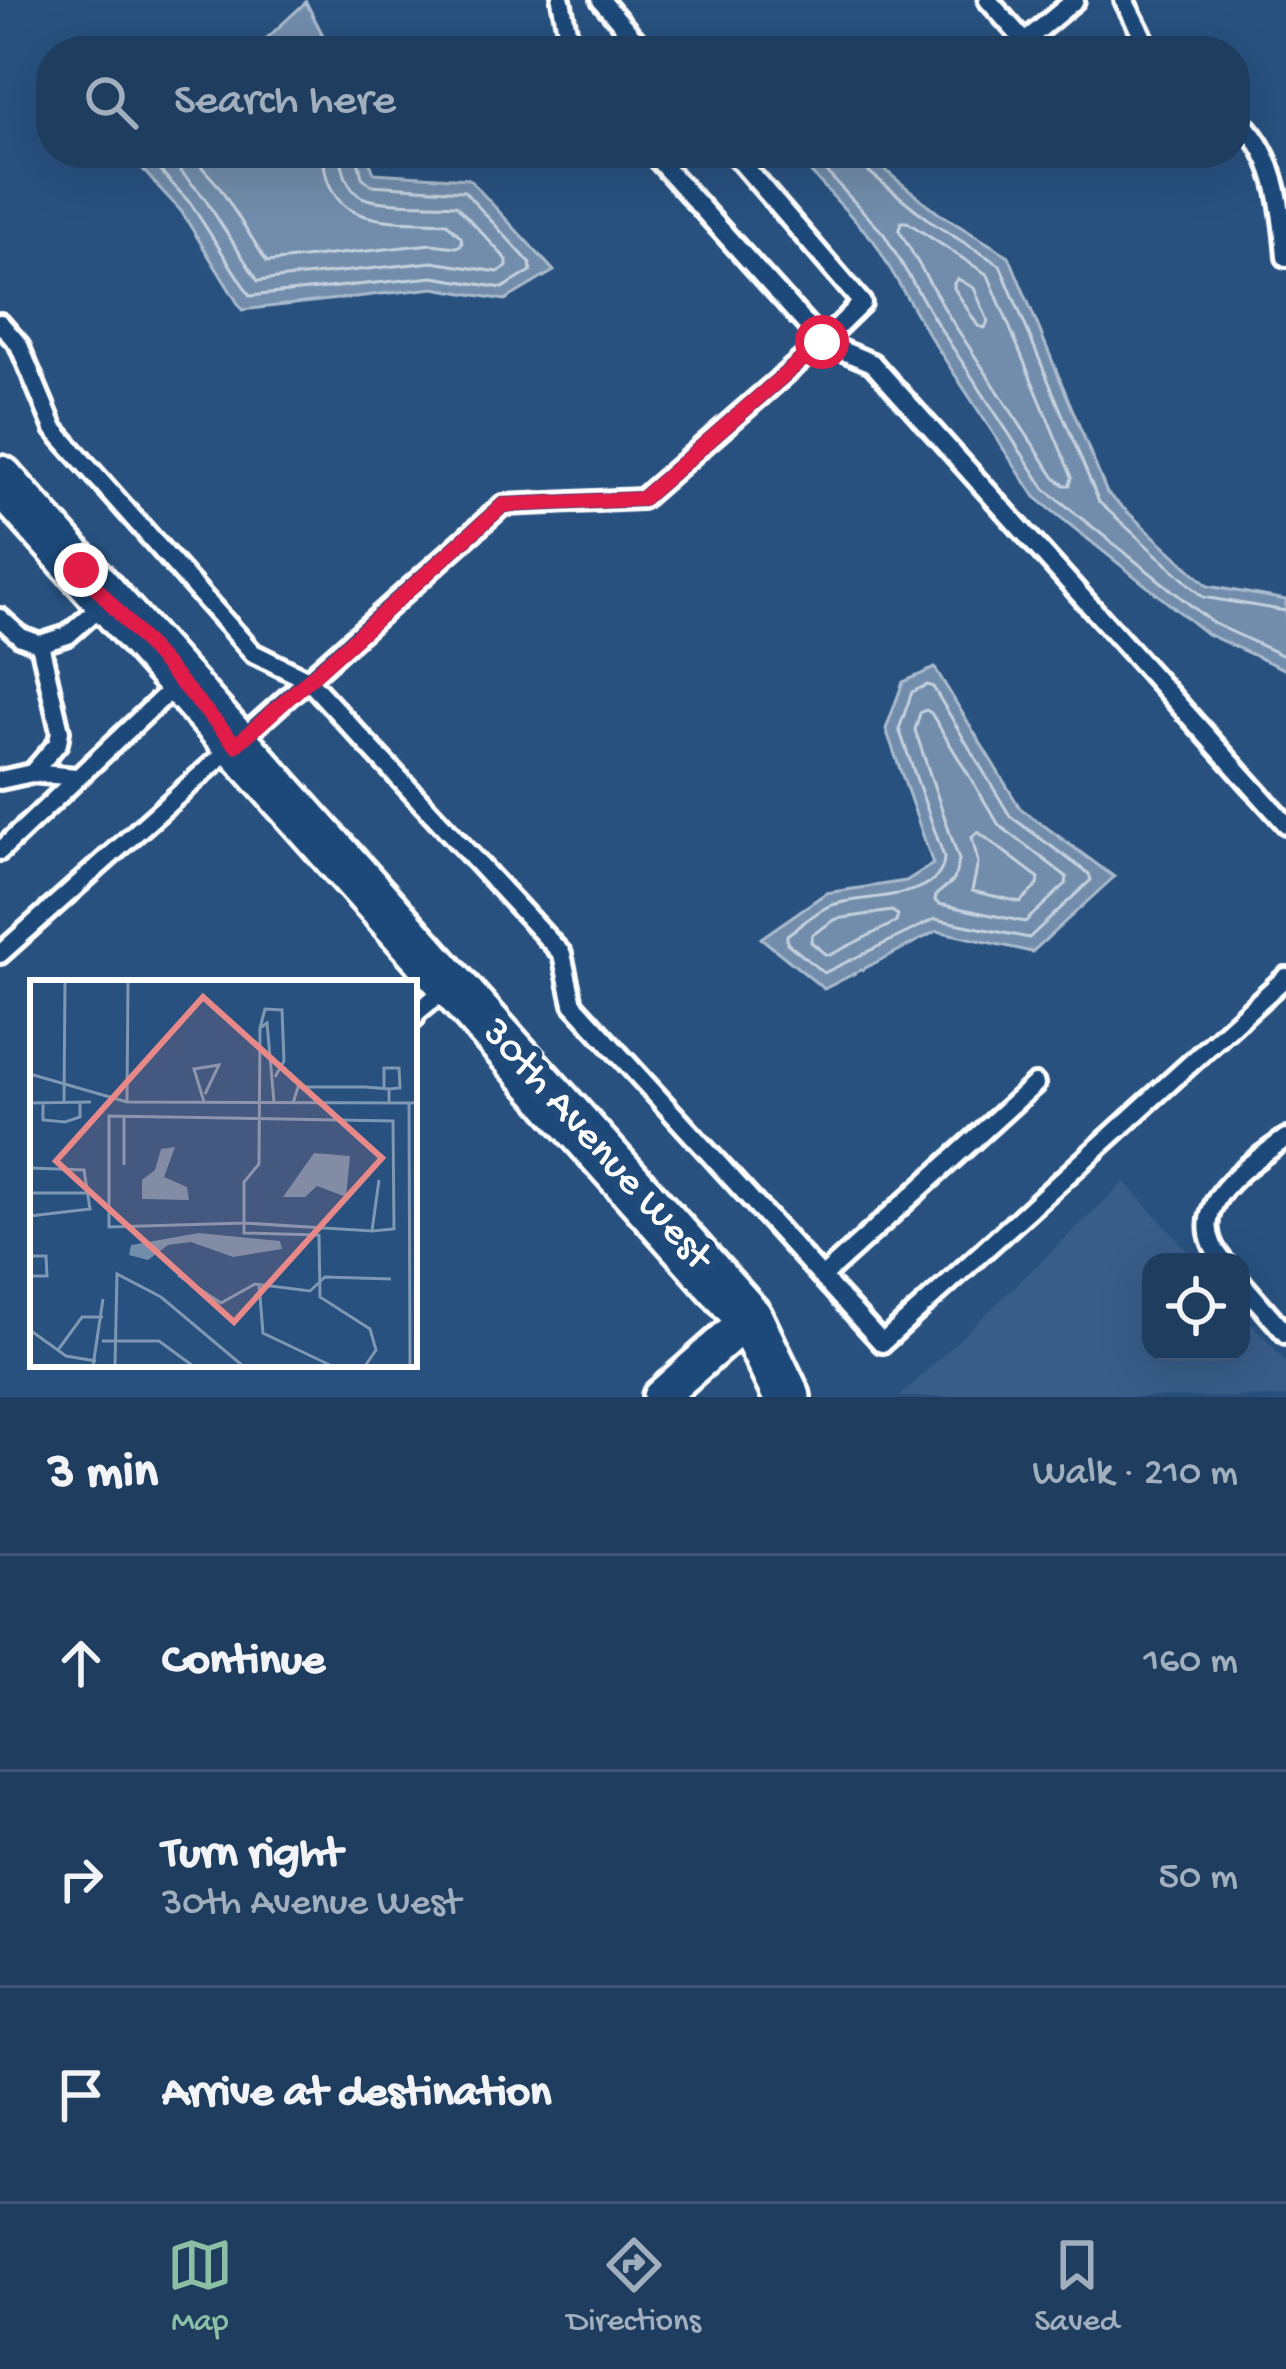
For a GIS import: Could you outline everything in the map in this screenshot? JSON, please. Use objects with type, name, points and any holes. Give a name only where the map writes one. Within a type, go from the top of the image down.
[{"type":"street","name":"30th Avenue West","points":[[0,479],[236,745],[405,980]]},
{"type":"street","name":"30th Avenue West","points":[[424,1007],[749,1318],[788,1397]]},
{"type":"street","points":[[660,1397],[749,1318]]},
{"type":"lane","points":[[562,0],[569,36]]},
{"type":"lane","points":[[601,0],[632,36]]},
{"type":"lane","points":[[988,0],[1019,36]]},
{"type":"lane","points":[[1040,36],[1076,0]]},
{"type":"lane","points":[[1124,0],[1142,36]]},
{"type":"lane","points":[[1250,129],[1281,200],[1286,257]]},
{"type":"lane","points":[[665,168],[822,342],[872,363],[1286,824]]},
{"type":"lane","points":[[0,954],[503,505],[642,499],[862,303],[746,168]]},
{"type":"lane","points":[[0,323],[19,345],[54,429],[253,653],[308,680],[562,954],[572,1004],[882,1343],[1286,977]]},
{"type":"lane","points":[[0,618],[21,637],[40,644],[68,635],[108,600]]},
{"type":"lane","points":[[32,773],[58,743],[60,731],[40,644]]},
{"type":"lane","points":[[0,851],[179,681]]},
{"type":"lane","points":[[0,780],[32,773],[76,777]]},
{"type":"lane","points":[[823,1277],[1035,1084]]},
{"type":"lane","points":[[1218,1253],[1209,1225],[1217,1196],[1286,1138]]},
{"type":"lane","points":[[1250,1292],[1286,1334]]},
{"type":"shaded area","points":[[1125,1181],[1189,1253],[1142,1253],[1142,1361],[1250,1361],[1250,1322],[1286,1362],[1286,1397],[899,1397]]},
{"type":"water","points":[[306,2],[323,36],[269,36]]},
{"type":"water","points":[[141,168],[372,168],[374,173],[469,179],[554,271],[505,300],[434,288],[242,310],[181,211]]},
{"type":"water","points":[[807,168],[882,168],[938,213],[1009,256],[1107,493],[1208,586],[1286,600],[1286,670],[1207,634],[1035,497],[874,241]]},
{"type":"water","points":[[935,668],[1020,808],[1114,877],[1032,952],[937,931],[824,989],[761,938],[826,893],[906,881],[933,864],[886,729],[903,682]]},
{"type":"route","points":[[81,570],[236,745],[503,505],[642,499],[822,342]]}]
